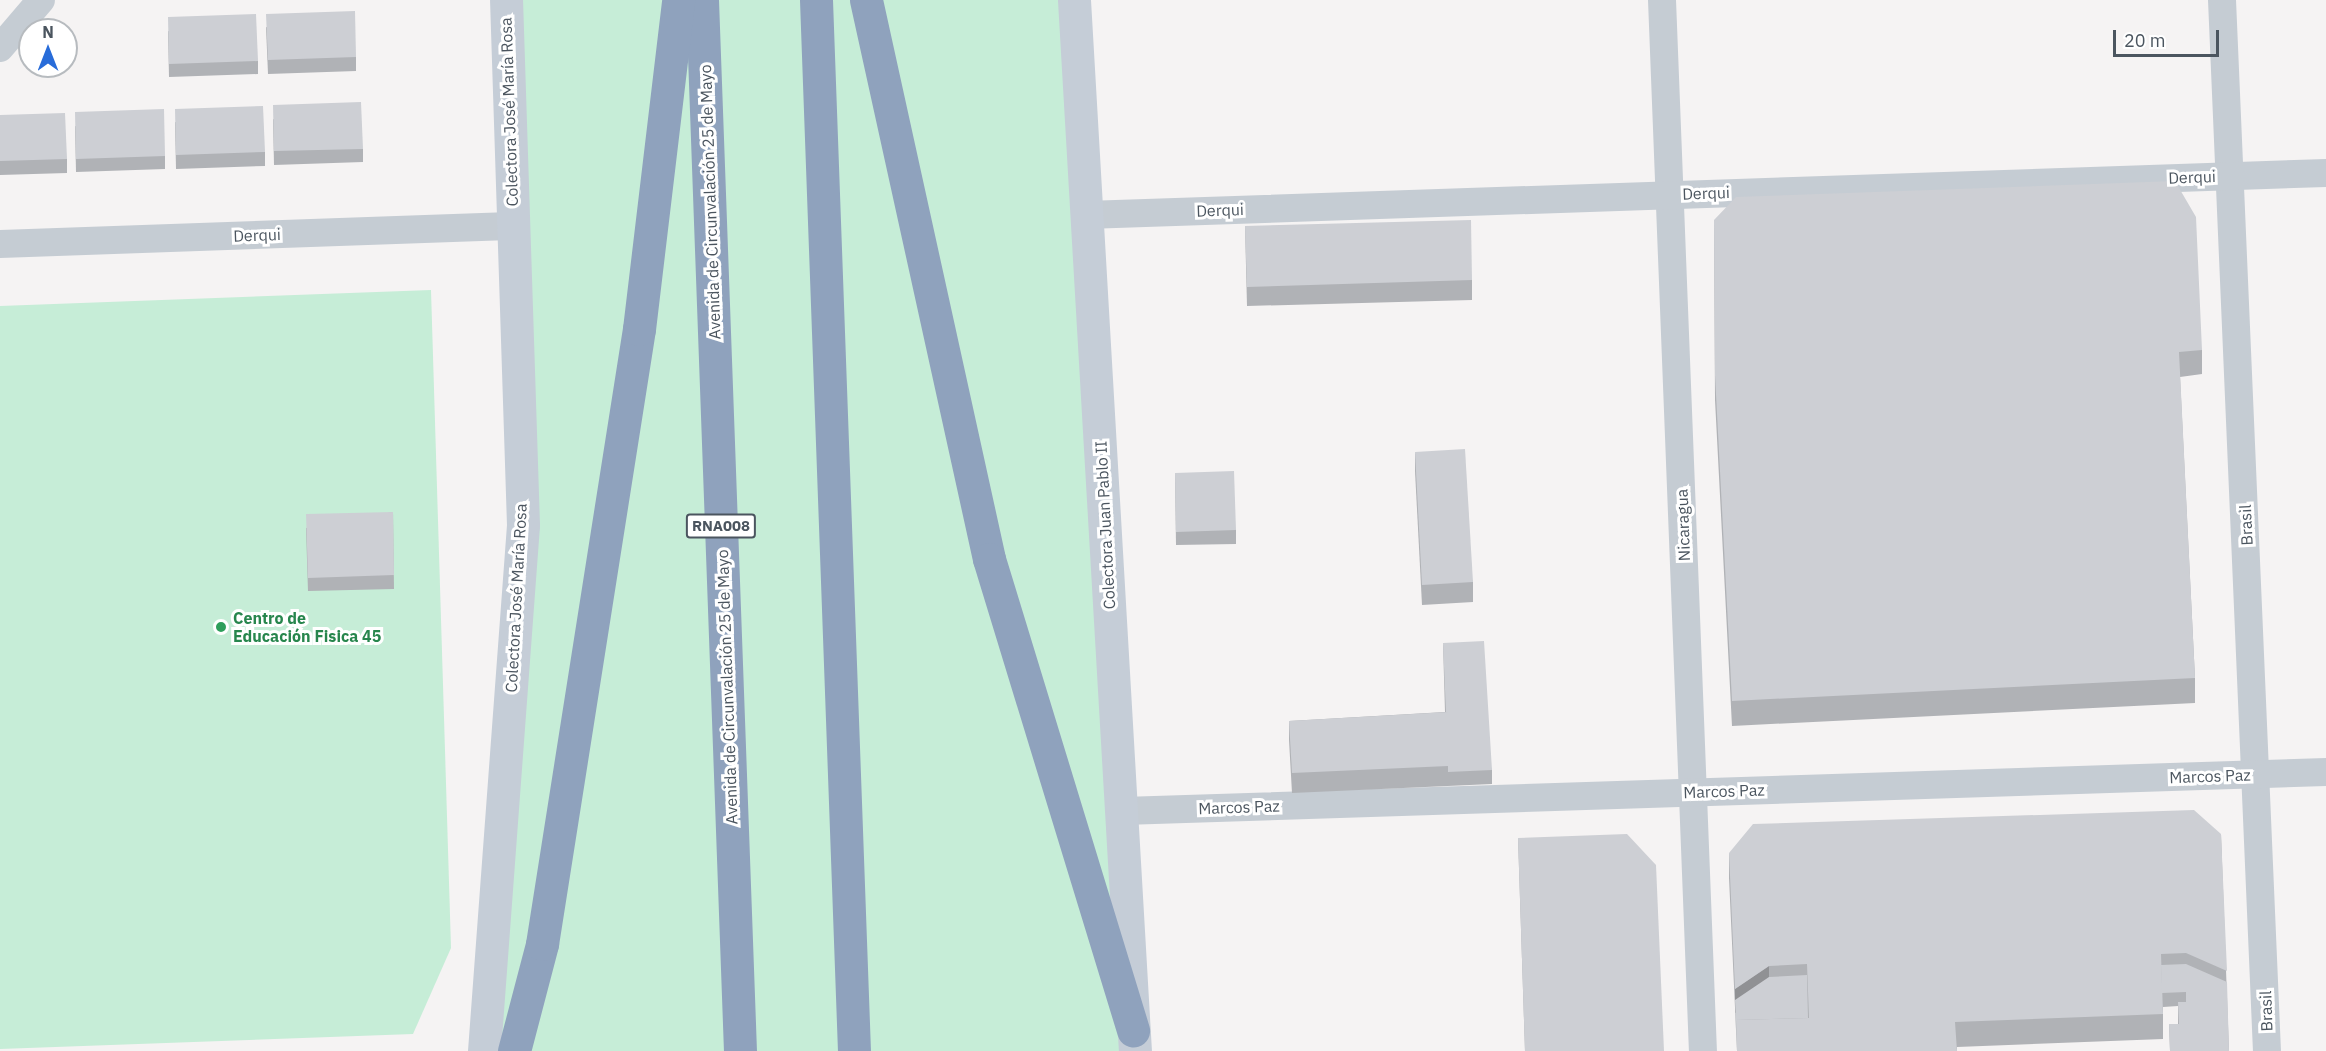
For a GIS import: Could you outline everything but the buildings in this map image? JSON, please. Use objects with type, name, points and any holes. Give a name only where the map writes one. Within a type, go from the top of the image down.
[{"type":"highway","points":[[514,1051],[542,944],[639,328],[678,0]]},
{"type":"highway","name":"Avenida de Circunvalación 25 de Mayo","points":[[702,0],[740,1051]]},
{"type":"highway","points":[[816,0],[854,1051]]},
{"type":"highway","points":[[866,0],[989,559],[1134,1041]]},
{"type":"main road","name":"Colectora José María Rosa","points":[[484,1051],[523,525],[506,0]]},
{"type":"main road","name":"Colectora Juan Pablo II","points":[[1074,0],[1134,1041]]},
{"type":"street","points":[[0,48],[42,0]]},
{"type":"street","name":"Nicaragua","points":[[1662,0],[1673,194],[1691,792],[1703,1051]]},
{"type":"street","name":"Brasil","points":[[2222,0],[2268,1051]]},
{"type":"street","name":"Derqui","points":[[1086,215],[2326,173]]},
{"type":"street","name":"Derqui","points":[[0,244],[513,226]]},
{"type":"street","name":"Marcos Paz","points":[[1122,811],[2326,772]]},
{"type":"green space","points":[[506,0],[1074,0],[1135,1051],[484,1051],[523,526]]},
{"type":"green space","name":"Centro de Educación Fisica 45","points":[[431,290],[451,948],[413,1034],[0,1049],[0,306]]},
{"type":"place","name":"Centro de Educación Fisica 45","points":[[221,627]]}]
